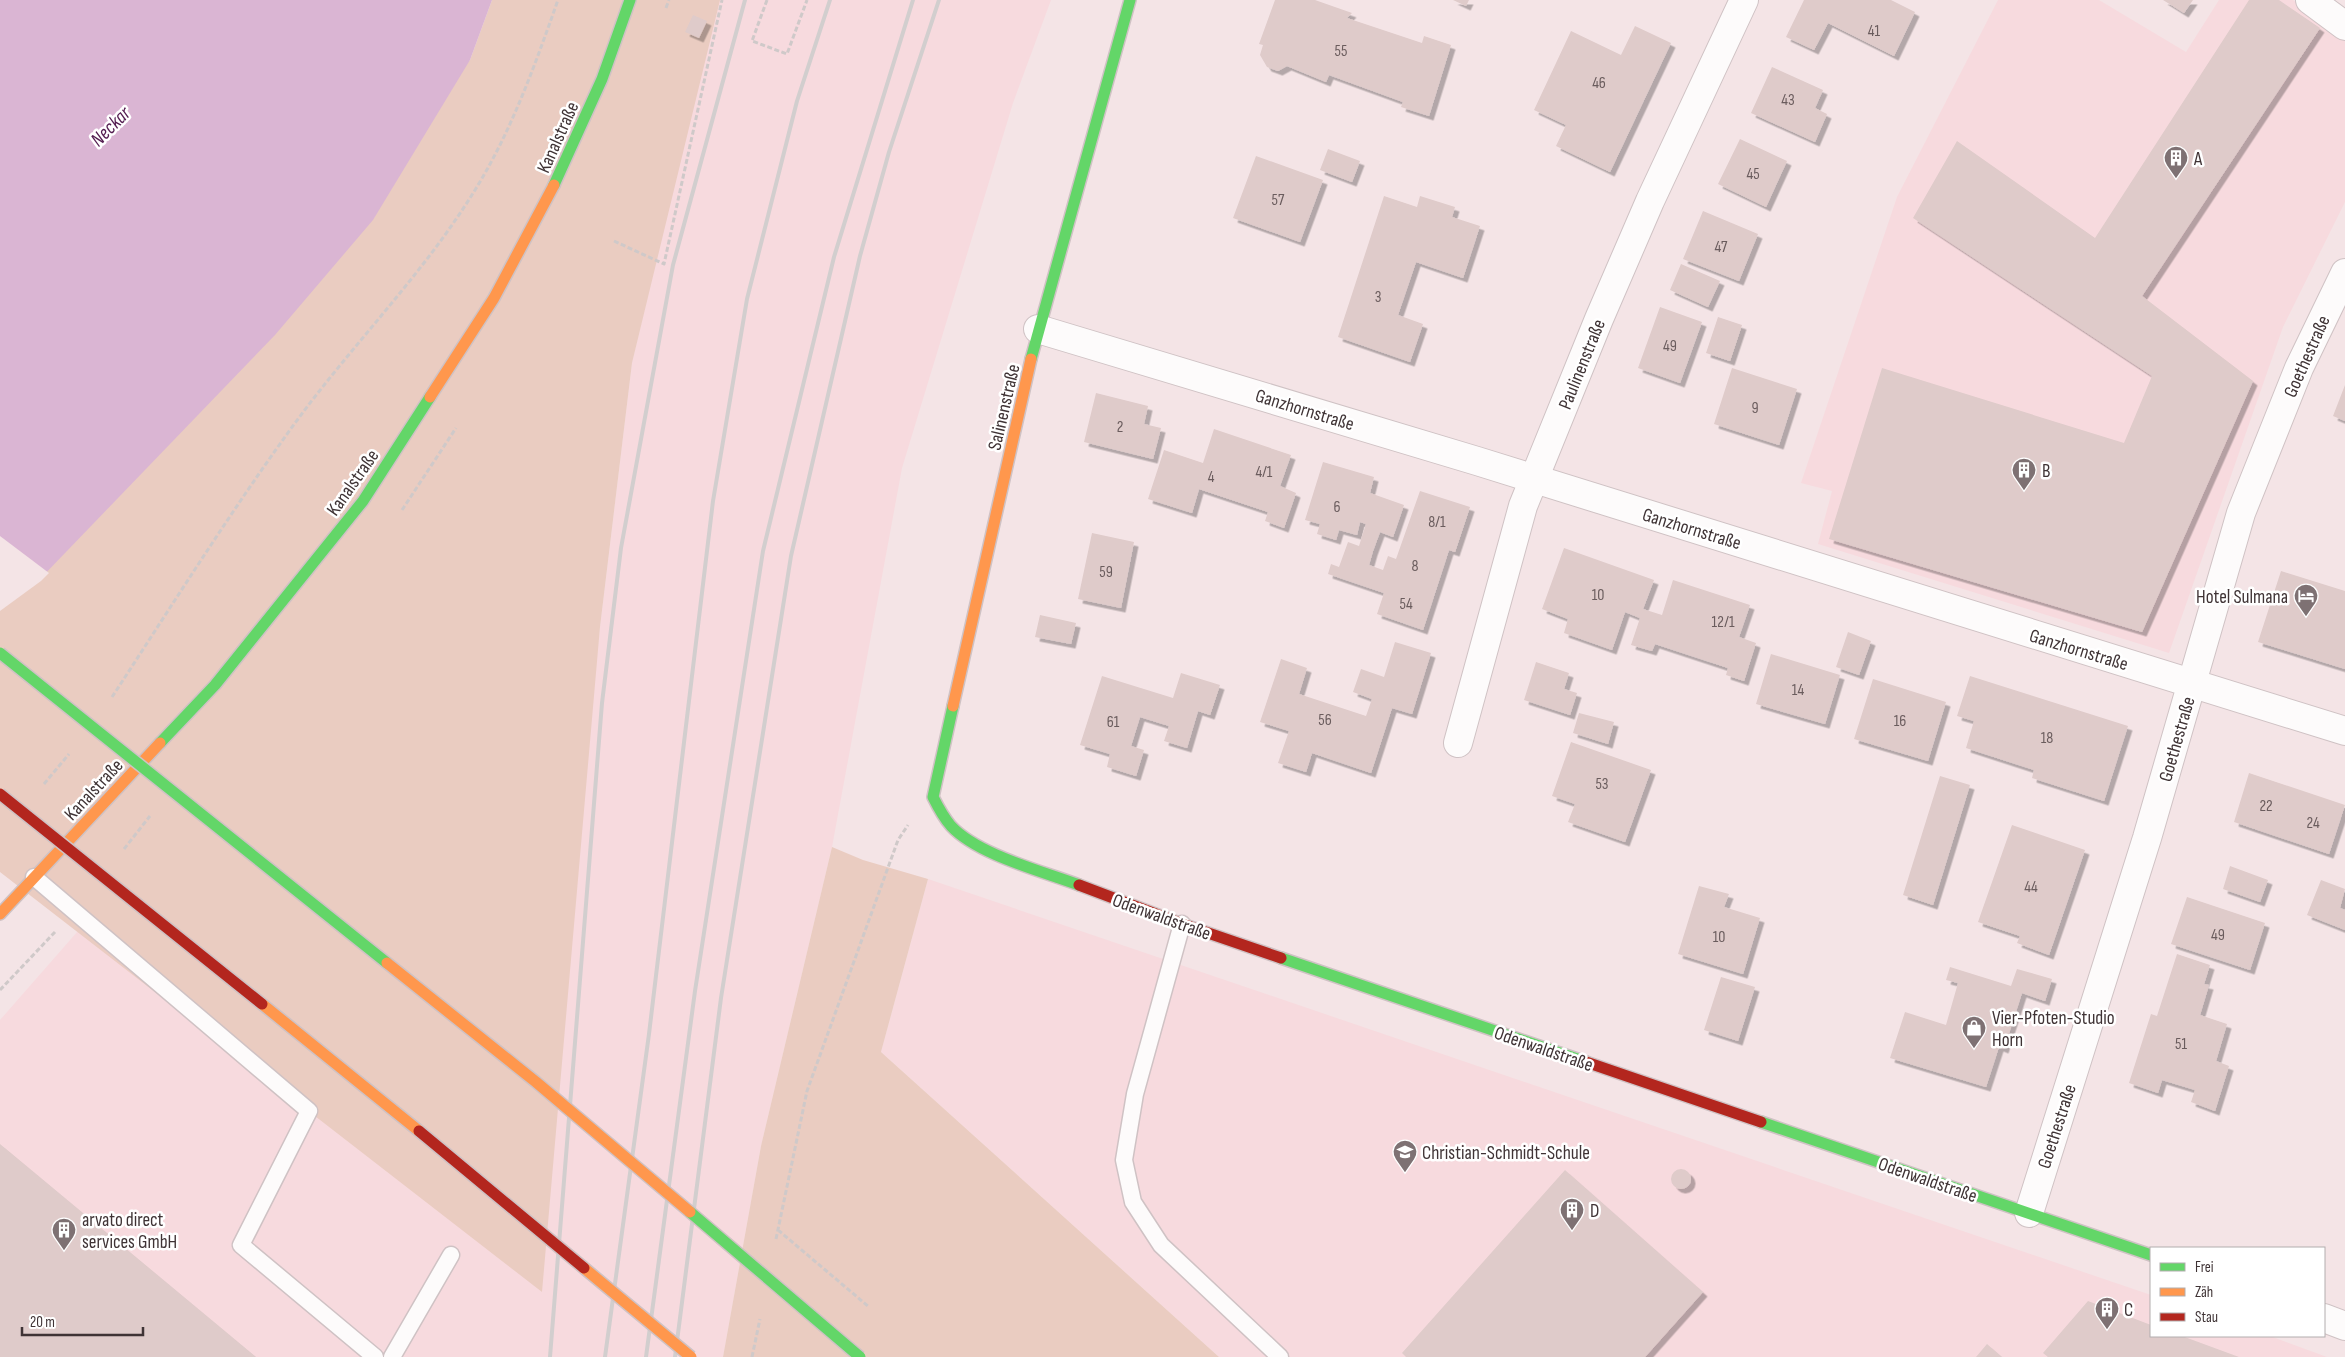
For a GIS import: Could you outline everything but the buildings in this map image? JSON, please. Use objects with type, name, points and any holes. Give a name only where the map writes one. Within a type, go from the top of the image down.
[{"type":"main road","name":"Kanalstraße","points":[[0,914],[215,685],[363,501],[494,298],[546,203],[602,79],[630,0]]},
{"type":"main road","name":"Salinenstraße","points":[[933,797],[1038,329],[1130,0]]},
{"type":"main road","points":[[0,653],[536,1082],[860,1357]]},
{"type":"main road","points":[[0,794],[475,1176],[691,1357]]},
{"type":"main road","name":"Odenwaldstraße","points":[[933,797],[946,822],[958,834],[978,847],[1182,924],[2150,1255]]},
{"type":"street","name":"Paulinenstraße","points":[[1458,744],[1523,506],[1650,200],[1744,0]]},
{"type":"street","points":[[2310,0],[2345,26]]},
{"type":"street","name":"Goethestraße","points":[[2029,1213],[2147,838],[2241,513],[2299,368],[2345,273]]},
{"type":"street","name":"Ganzhornstraße","points":[[1038,329],[1534,478],[2345,731]]},
{"type":"street","points":[[2325,1318],[2345,1326]]},
{"type":"lane","points":[[34,877],[309,1111],[241,1245],[375,1357]]},
{"type":"lane","points":[[1182,924],[1135,1094],[1124,1160],[1133,1202],[1161,1245],[1280,1357]]},
{"type":"lane","points":[[392,1357],[451,1255]]},
{"type":"path","points":[[107,704],[298,420],[402,291],[458,216],[480,182],[499,148],[533,70],[558,0]]},
{"type":"path","points":[[614,241],[664,264],[722,0]]},
{"type":"path","points":[[767,0],[752,41],[787,54],[807,0]]},
{"type":"path","points":[[42,787],[72,750]]},
{"type":"path","points":[[774,1248],[807,1090],[898,840],[916,812],[933,797]]},
{"type":"path","points":[[778,1230],[869,1307]]},
{"type":"path","points":[[752,1357],[761,1312]]},
{"type":"shaded area","points":[[492,0],[720,0],[632,363],[600,627],[542,1292],[0,872],[0,608],[470,60]]},
{"type":"shaded area","points":[[717,0],[1051,0],[1013,103],[902,468],[832,847],[761,1146],[723,1357],[0,1357],[0,1020],[78,931],[528,1280],[600,627],[632,363]]},
{"type":"shaded area","points":[[1998,0],[2099,0],[2186,52],[2219,0],[2293,0],[2345,37],[2345,202],[2283,327],[2169,653],[1818,544],[1832,491],[1801,483],[1897,197]]},
{"type":"shaded area","points":[[832,847],[863,860],[928,879],[881,1052],[1219,1357],[723,1357],[761,1146]]},
{"type":"shaded area","name":"Christian-Schmidt-Schule","points":[[928,879],[2150,1295],[2150,1337],[2273,1337],[2327,1357],[1219,1357],[881,1052]]},
{"type":"water","name":"Neckar","points":[[0,0],[492,0],[470,60],[373,220],[275,335],[40,579],[0,608]]},
{"type":"pier","points":[[0,536],[49,573],[0,611]]},
{"type":"railway","points":[[550,1357],[602,703],[621,548],[673,265],[745,0]]},
{"type":"railway","points":[[605,1357],[649,1034],[713,501],[747,299],[797,101],[830,0]]},
{"type":"railway","points":[[646,1357],[695,991],[763,551],[834,257],[913,0]]},
{"type":"railway","points":[[675,1357],[721,998],[791,556],[860,256],[889,152],[939,0]]},
{"type":"traffic: fast","points":[[554,185],[602,79],[630,0]]},
{"type":"traffic: fast","points":[[1031,359],[1130,0]]},
{"type":"traffic: fast","points":[[160,743],[215,685],[363,501],[430,397]]},
{"type":"traffic: fast","points":[[0,653],[387,963]]},
{"type":"traffic: fast","points":[[953,706],[933,797],[946,819],[963,836],[994,854],[1079,885]]},
{"type":"traffic: fast","points":[[1281,958],[1586,1062]]},
{"type":"traffic: fast","points":[[1761,1122],[2150,1255]]},
{"type":"traffic: fast","points":[[690,1212],[860,1357]]},
{"type":"traffic: slow","points":[[430,397],[494,298],[554,185]]},
{"type":"traffic: slow","points":[[953,706],[1031,359]]},
{"type":"traffic: slow","points":[[0,914],[160,743]]},
{"type":"traffic: slow","points":[[387,963],[536,1082],[690,1212]]},
{"type":"traffic: slow","points":[[262,1004],[419,1131]]},
{"type":"traffic: slow","points":[[584,1268],[691,1357]]},
{"type":"traffic: jam","points":[[0,794],[262,1004]]},
{"type":"traffic: jam","points":[[1079,885],[1182,924],[1281,958]]},
{"type":"traffic: jam","points":[[1586,1062],[1761,1122]]},
{"type":"traffic: jam","points":[[419,1131],[584,1268]]},
{"type":"place","name":"A","points":[[2176,179]]},
{"type":"place","name":"B","points":[[2024,491]]},
{"type":"place","name":"Hotel Sulmana","points":[[2306,617]]},
{"type":"place","name":"Vier-Pfoten-Studio Horn","points":[[1974,1049]]},
{"type":"place","name":"Christian-Schmidt-Schule","points":[[1405,1173]]},
{"type":"place","name":"D","points":[[1572,1231]]},
{"type":"place","name":"arvato direct services GmbH","points":[[64,1251]]},
{"type":"place","name":"C","points":[[2107,1330]]}]
